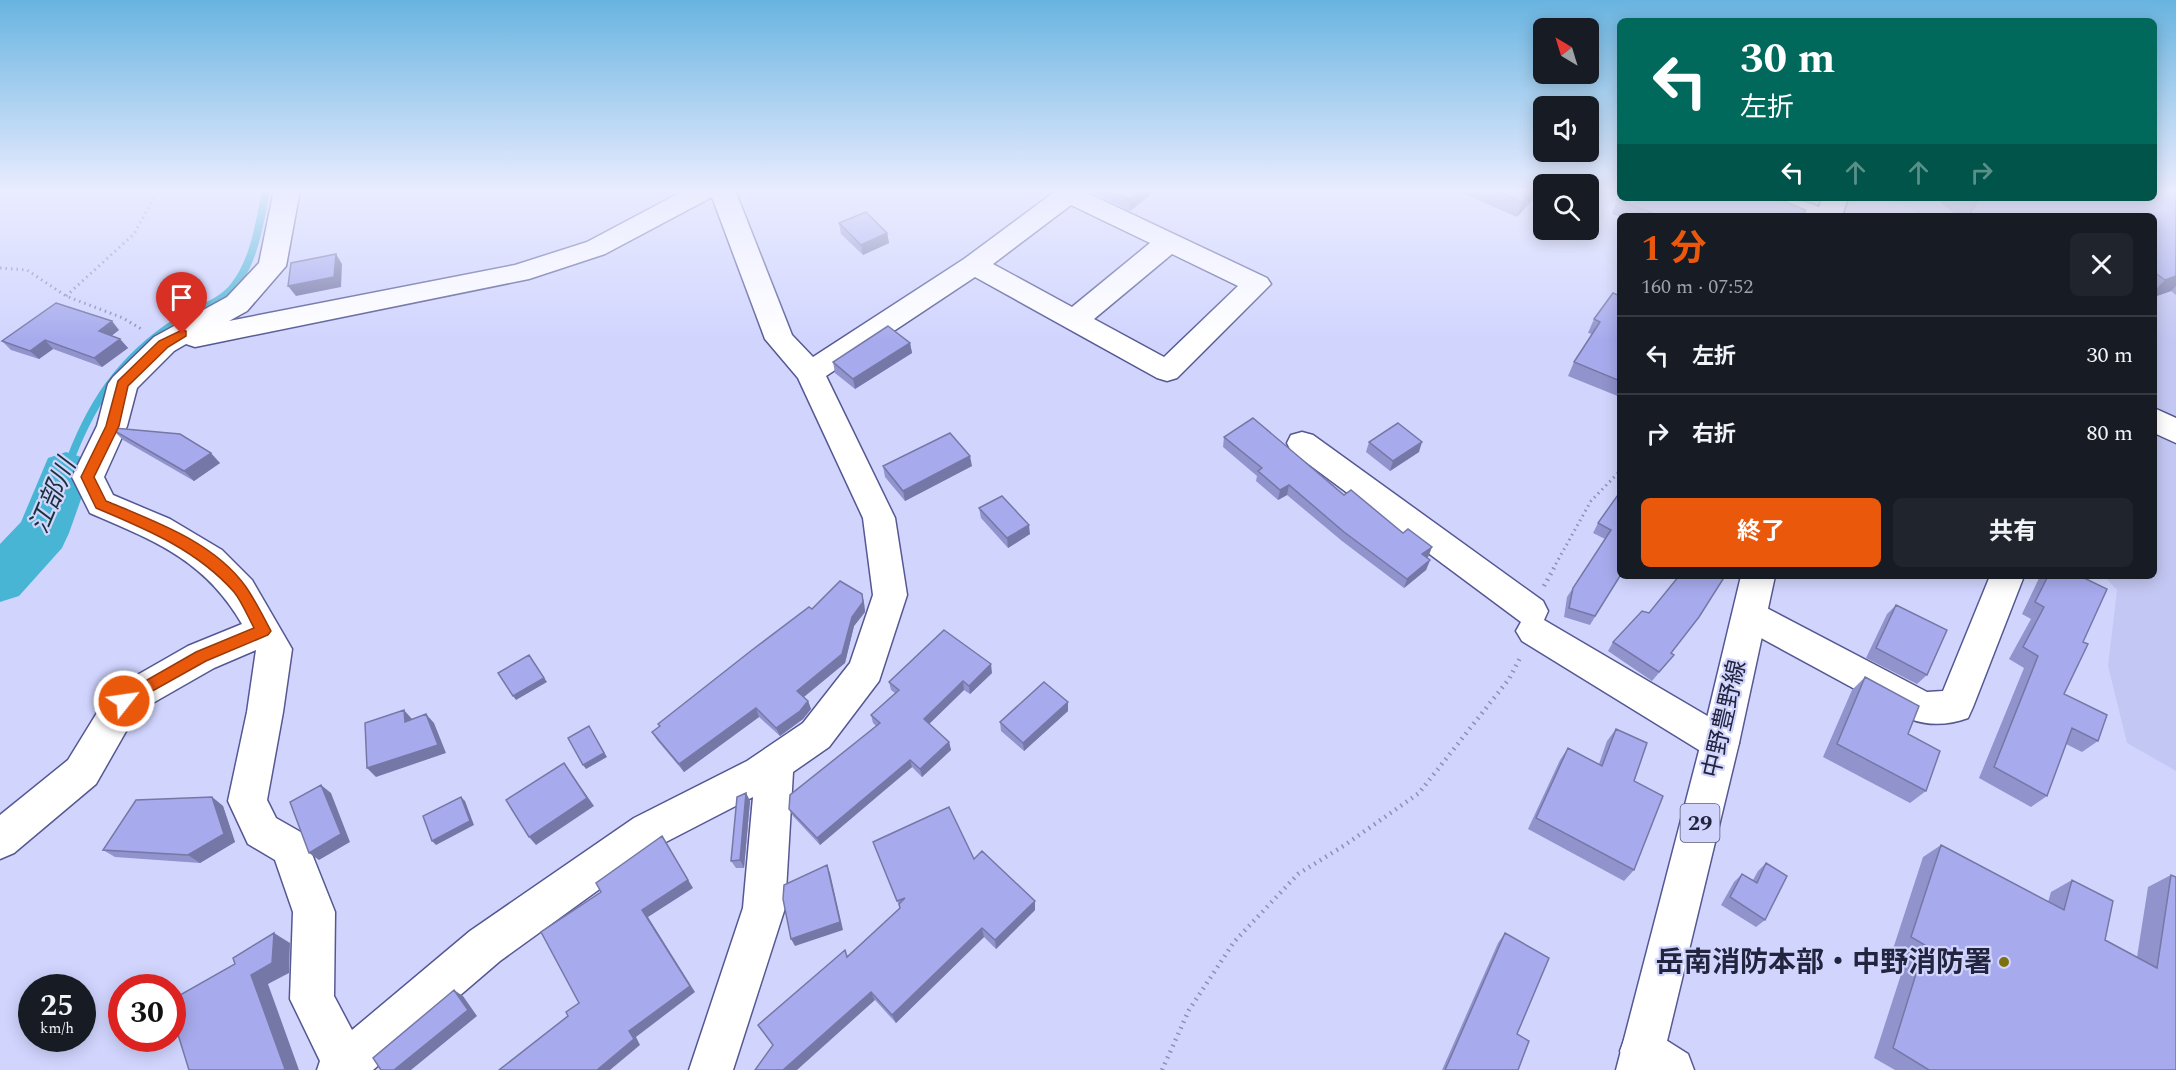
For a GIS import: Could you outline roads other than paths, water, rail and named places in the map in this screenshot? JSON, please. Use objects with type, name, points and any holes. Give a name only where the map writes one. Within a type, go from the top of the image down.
[{"type":"street","points":[[277,240],[272,266],[237,304],[164,344],[123,384],[112,426],[88,477],[101,504],[158,528],[210,559],[240,590],[274,649],[265,712],[247,801],[262,831],[290,847],[314,912],[312,999],[344,1068],[485,946],[648,831],[761,773],[816,735],[867,670],[890,596],[879,518],[810,373],[779,339],[741,240]]},
{"type":"street","points":[[164,344],[519,273],[596,248],[611,240]]},
{"type":"street","points":[[810,373],[1008,240]]},
{"type":"street","points":[[974,265],[1167,371],[1257,284],[1164,240]]},
{"type":"street","points":[[1074,320],[1168,242]]},
{"type":"street","points":[[2157,421],[2176,432]]},
{"type":"street","points":[[1302,443],[1533,621],[1720,743]]},
{"type":"street","name":"中野豊野線","points":[[1650,1064],[1757,579]]},
{"type":"street","points":[[1749,615],[1923,708],[1955,706],[2006,579]]},
{"type":"street","points":[[0,840],[82,772],[124,701],[201,657],[263,631]]},
{"type":"street","points":[[711,1070],[764,908],[775,762]]},
{"type":"waterway","name":"江部川","points":[[66,471],[85,425],[108,386],[139,351],[157,336],[230,291],[242,275],[255,240]]},
{"type":"waterway","name":"江部川","points":[[0,580],[43,533],[66,471]]},
{"type":"place","name":"岳南消防本部・中野消防署","points":[[2004,962]]}]
